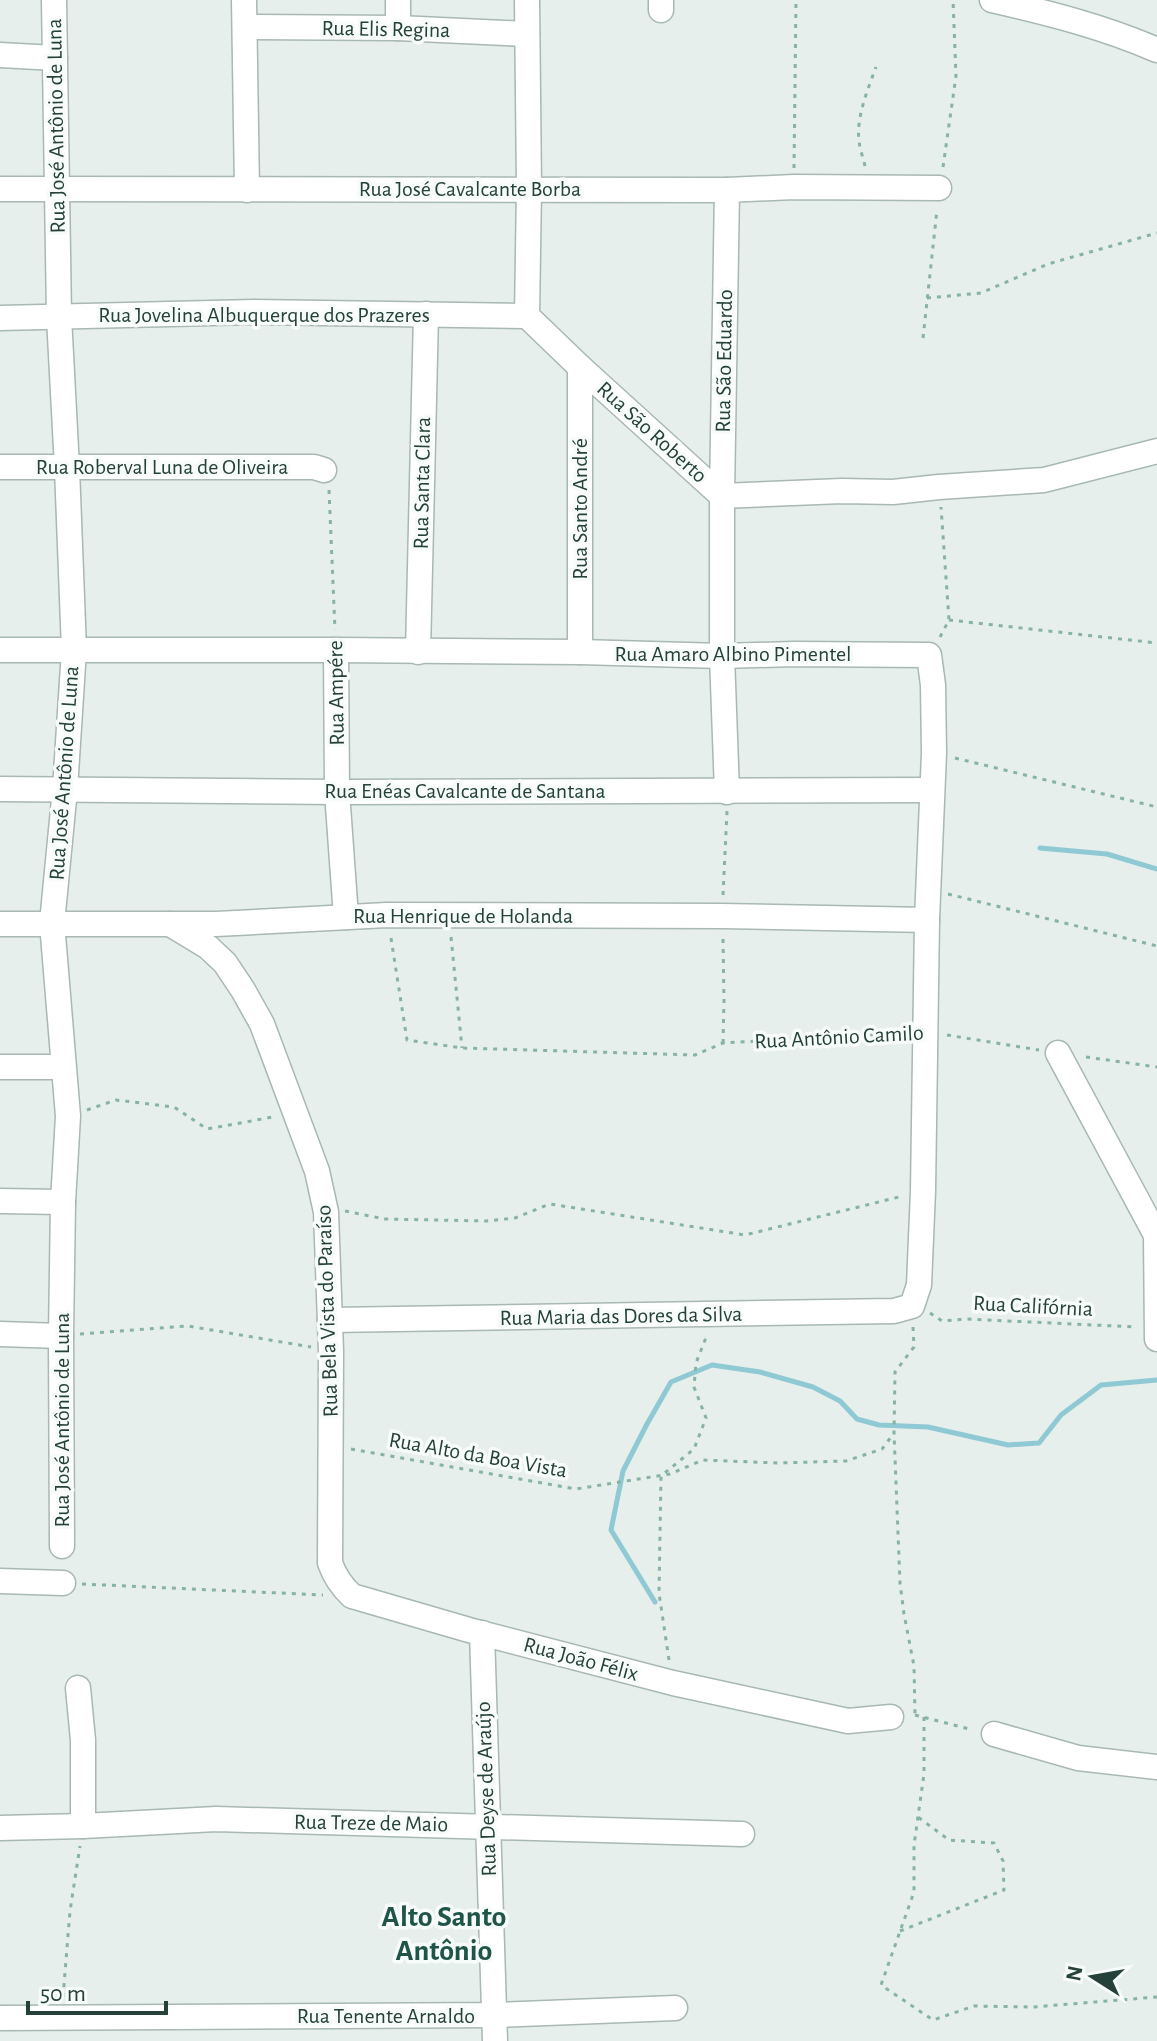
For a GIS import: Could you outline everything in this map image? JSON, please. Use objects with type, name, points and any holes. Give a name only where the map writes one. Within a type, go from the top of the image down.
[{"type":"street","name":"Rua José Antônio de Luna","points":[[54,0],[59,317],[74,650],[52,923],[68,1116],[61,1336],[62,1546]]},
{"type":"street","points":[[244,0],[247,190]]},
{"type":"street","points":[[398,0],[398,28]]},
{"type":"street","points":[[527,0],[527,316]]},
{"type":"street","points":[[992,0],[1057,14],[1157,50]]},
{"type":"street","name":"Rua Elis Regina","points":[[245,27],[398,28],[527,34]]},
{"type":"street","points":[[0,55],[55,58]]},
{"type":"street","name":"Rua José Cavalcante Borba","points":[[0,189],[939,188]]},
{"type":"street","name":"Rua São Eduardo","points":[[727,190],[722,496],[722,656],[727,792]]},
{"type":"street","name":"Rua Jovelina Albuquerque dos Prazeres","points":[[0,318],[254,312],[527,316]]},
{"type":"street","name":"Rua Santa Clara","points":[[418,652],[426,314]]},
{"type":"street","name":"Rua São Roberto","points":[[527,316],[722,496],[893,492],[1044,480],[1157,451]]},
{"type":"street","name":"Rua Santo André","points":[[580,367],[580,652]]},
{"type":"street","name":"Rua Roberval Luna de Oliveira","points":[[0,467],[314,467],[324,470]]},
{"type":"street","name":"Rua Amaro Albino Pimentel","points":[[0,650],[929,655]]},
{"type":"street","name":"Rua Ampére","points":[[336,650],[337,792],[346,917]]},
{"type":"street","points":[[912,1306],[919,1285],[923,1191],[927,920],[934,753],[933,685],[929,655]]},
{"type":"street","name":"Rua Enéas Cavalcante de Santana","points":[[0,789],[337,792],[931,790]]},
{"type":"street","name":"Rua Henrique de Holanda","points":[[0,924],[216,924],[387,915],[927,920]]},
{"type":"street","name":"Rua Bela Vista do Paraíso","points":[[170,924],[208,947],[225,963],[243,990],[262,1024],[317,1171],[326,1212],[330,1320],[330,1563],[335,1578],[352,1596]]},
{"type":"street","points":[[1058,1053],[1156,1235],[1157,1339]]},
{"type":"street","points":[[0,1067],[63,1067]]},
{"type":"street","points":[[0,1201],[63,1202]]},
{"type":"street","name":"Rua Maria das Dores da Silva","points":[[330,1320],[894,1311],[912,1306]]},
{"type":"street","points":[[0,1334],[61,1336]]},
{"type":"street","points":[[0,1581],[63,1583]]},
{"type":"street","name":"Rua João Félix","points":[[352,1596],[673,1683],[848,1721],[903,1716]]},
{"type":"street","name":"Rua Deyse de Araújo","points":[[482,1633],[495,2041]]},
{"type":"street","points":[[78,1688],[83,1740],[83,1826]]},
{"type":"street","points":[[994,1734],[1078,1758],[1157,1767]]},
{"type":"street","name":"Rua Treze de Maio","points":[[0,1828],[216,1819],[742,1834]]},
{"type":"street","name":"Rua Tenente Arnaldo","points":[[0,2018],[495,2015],[675,2008]]},
{"type":"path","points":[[794,187],[796,0]]},
{"type":"path","points":[[871,189],[859,139],[867,92],[876,67]]},
{"type":"path","points":[[927,298],[981,293],[1048,264],[1157,233]]},
{"type":"path","name":"Rua Ampére","points":[[324,470],[329,479],[336,650]]},
{"type":"path","points":[[929,655],[949,620],[939,487]]},
{"type":"path","points":[[949,620],[1157,643]]},
{"type":"path","points":[[934,753],[1157,807]]},
{"type":"path","points":[[723,1043],[722,916],[727,792]]},
{"type":"path","points":[[928,889],[1157,946]]},
{"type":"path","name":"Rua Antônio Camilo","points":[[387,915],[407,1040],[462,1048],[695,1055],[723,1043],[925,1032],[1157,1067]]},
{"type":"path","points":[[449,916],[462,1048]]},
{"type":"path","points":[[68,1116],[116,1100],[174,1107],[207,1129],[295,1113]]},
{"type":"path","points":[[326,1212],[339,1210],[385,1219],[486,1221],[515,1218],[550,1204],[745,1235],[923,1191]]},
{"type":"path","points":[[912,1306],[914,1347],[895,1372],[900,1583],[914,1666],[903,1716],[924,1717],[994,1734]]},
{"type":"path","name":"Rua Califórnia","points":[[912,1306],[942,1321],[980,1319],[1156,1329]]},
{"type":"path","points":[[673,1683],[659,1593],[661,1476],[694,1449],[706,1418],[694,1387],[696,1368],[715,1315]]},
{"type":"path","points":[[61,1336],[188,1326],[331,1351]]},
{"type":"path","name":"Rua Alto da Boa Vista","points":[[332,1446],[576,1489],[670,1474],[703,1460],[778,1463],[846,1461],[882,1449],[894,1431]]},
{"type":"path","points":[[63,1583],[352,1596]]},
{"type":"path","points":[[924,1717],[924,1774],[914,1845],[914,1892],[881,1985],[933,2020],[974,2006],[1033,2007],[1157,1997]]},
{"type":"path","points":[[900,1931],[1004,1890],[1003,1861],[994,1843],[949,1840],[917,1817]]},
{"type":"path","points":[[62,2017],[70,1911],[83,1826]]},
{"type":"waterway","points":[[1040,848],[1107,854],[1157,869]]},
{"type":"waterway","points":[[655,1602],[611,1530],[623,1471],[671,1382],[712,1365],[760,1372],[813,1387],[840,1401],[857,1419],[879,1425],[928,1427],[1008,1445],[1039,1443],[1061,1415],[1101,1385],[1157,1380]]},
{"type":"district","name":"Alto Santo Antônio","points":[[444,1934]]}]
